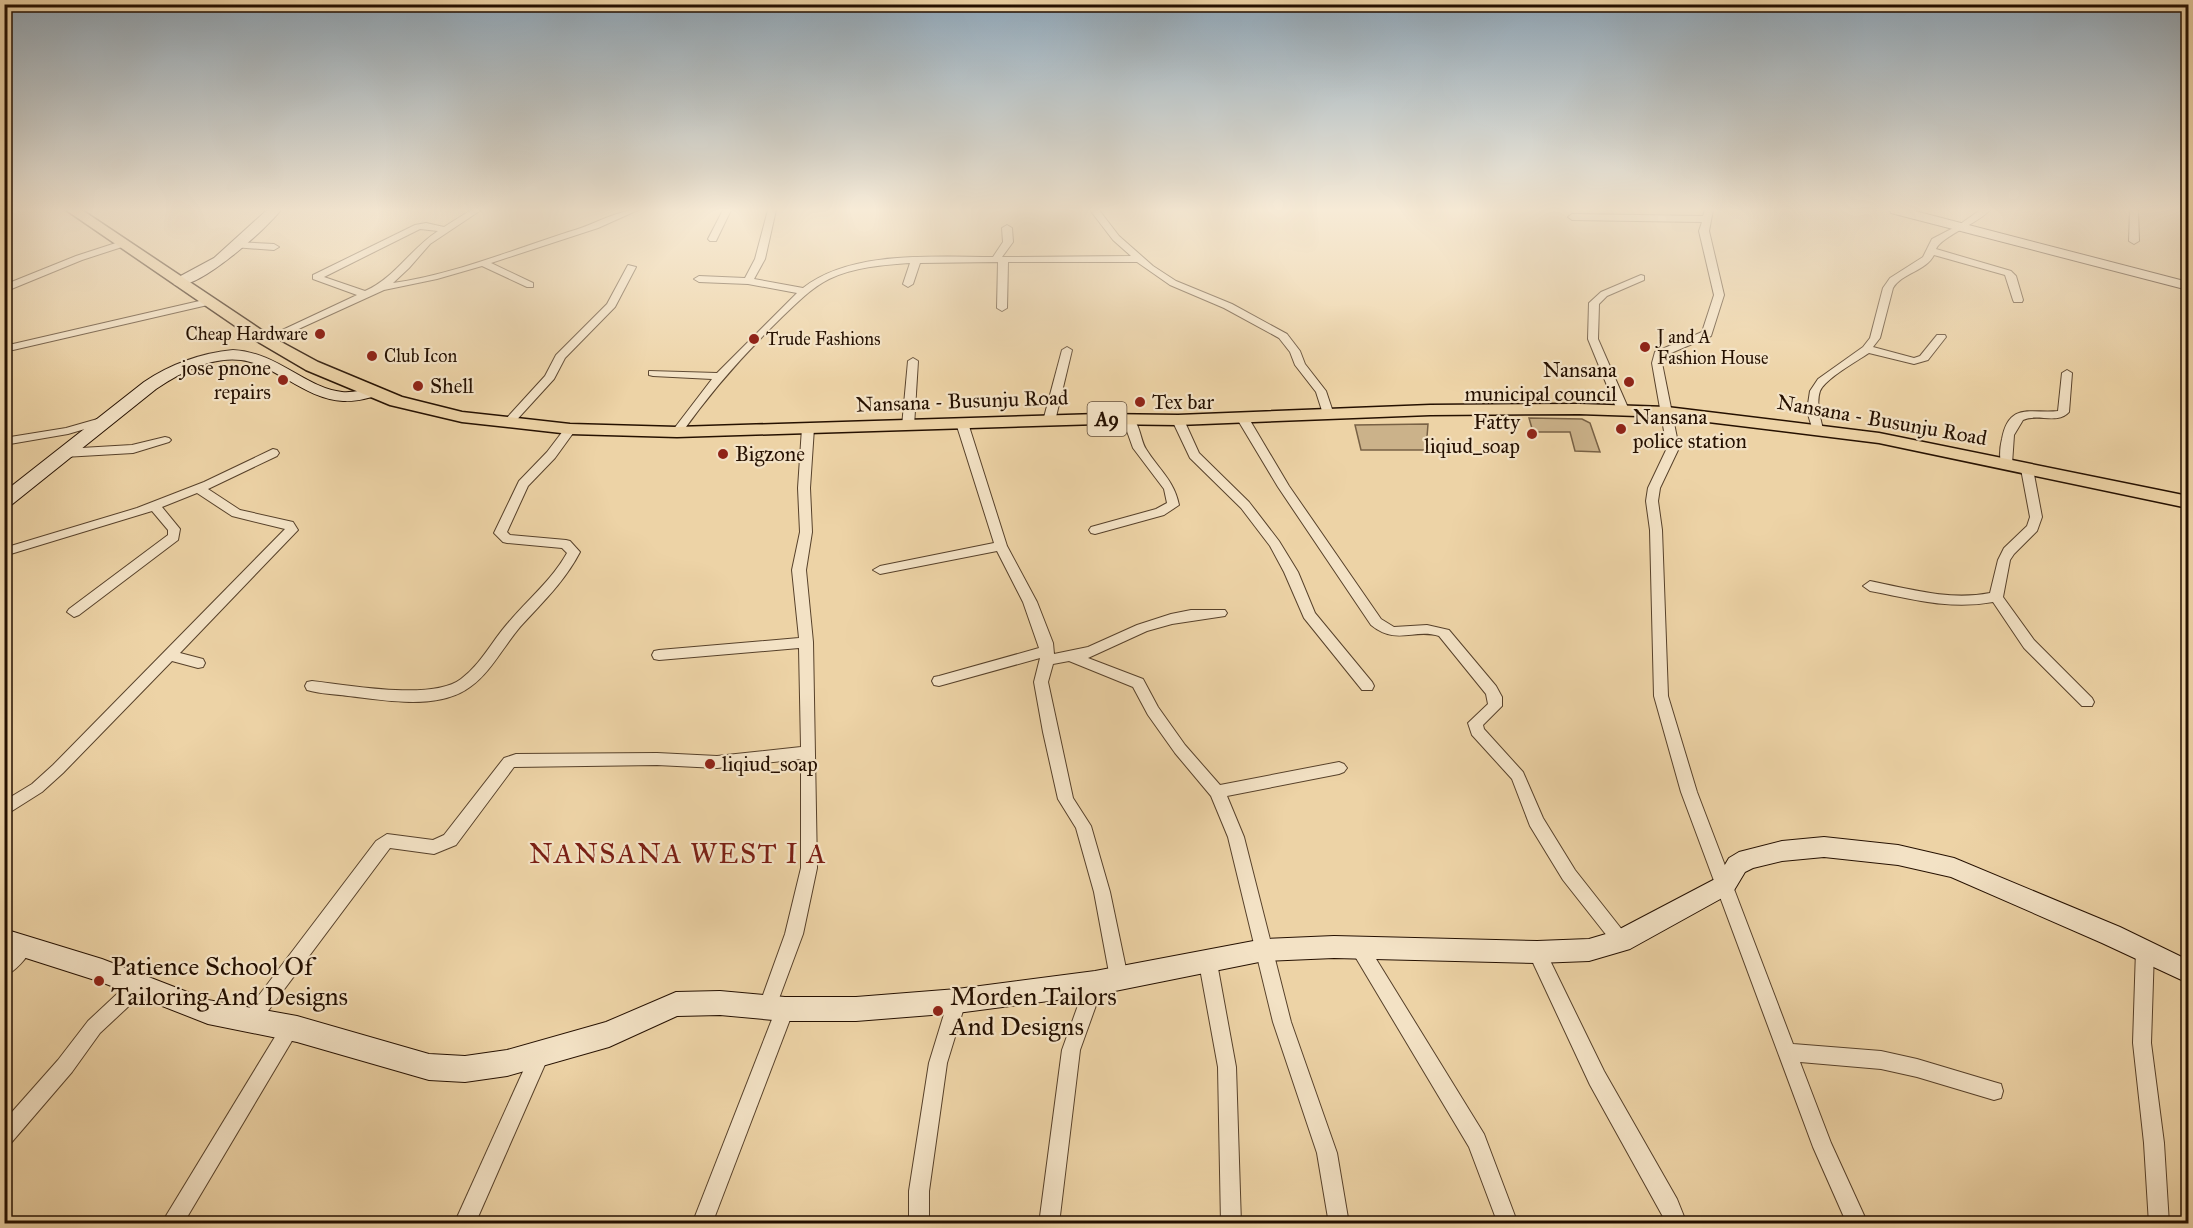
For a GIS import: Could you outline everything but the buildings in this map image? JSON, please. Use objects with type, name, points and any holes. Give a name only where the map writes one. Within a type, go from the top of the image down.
[{"type":"main road","name":"Nansana - Busunju Road","points":[[158,267],[266,340],[312,366],[396,401],[462,417],[508,423],[570,429],[677,432],[962,423],[1178,420],[1430,410],[1667,412],[1879,438],[2188,502]]},
{"type":"street","points":[[4,290],[57,267]]},
{"type":"street","points":[[180,282],[208,267]]},
{"type":"street","points":[[337,267],[316,278],[366,295]]},
{"type":"street","points":[[266,340],[382,287],[405,267]]},
{"type":"street","points":[[382,287],[428,280],[469,267]]},
{"type":"street","points":[[492,267],[530,285]]},
{"type":"street","points":[[508,423],[550,377],[560,357],[611,305],[631,267]]},
{"type":"street","points":[[748,281],[755,267]]},
{"type":"street","points":[[677,432],[695,405],[719,376],[805,291],[829,275],[870,267]]},
{"type":"street","points":[[908,284],[914,267]]},
{"type":"street","points":[[999,267],[1002,308]]},
{"type":"street","points":[[1151,267],[1173,283],[1228,306],[1283,336],[1295,351],[1300,365],[1321,391],[1328,415]]},
{"type":"street","points":[[1713,267],[1719,295],[1707,334],[1698,340],[1669,347],[1659,354],[1657,363],[1673,447],[1671,456],[1654,488],[1652,501],[1656,530],[1662,696],[1689,792],[1823,1147],[1857,1224]]},
{"type":"street","points":[[1817,429],[1813,411],[1815,392],[1836,369],[1867,349],[1875,338],[1888,288],[1898,275],[1912,267]]},
{"type":"street","points":[[1988,267],[2012,276],[2018,300]]},
{"type":"street","points":[[2116,267],[2188,286]]},
{"type":"street","points":[[1623,410],[1593,339],[1594,303],[1604,294],[1641,278]]},
{"type":"street","points":[[699,279],[748,281],[805,291]]},
{"type":"street","points":[[4,346],[13,347],[102,327],[139,315],[208,302]]},
{"type":"street","points":[[1867,349],[1914,361],[1924,358],[1941,337]]},
{"type":"street","points":[[1049,421],[1068,350]]},
{"type":"street","points":[[4,502],[141,391],[168,374],[228,355],[241,355],[262,361],[336,396],[350,397],[374,392]]},
{"type":"street","points":[[908,426],[913,361]]},
{"type":"street","points":[[2006,464],[2005,444],[2015,422],[2021,416],[2027,414],[2059,415],[2063,412],[2067,372]]},
{"type":"street","points":[[653,374],[719,376]]},
{"type":"street","points":[[1242,417],[1284,488],[1376,622],[1394,633],[1434,629],[1444,633],[1491,690],[1496,697],[1495,706],[1475,723],[1477,731],[1518,776],[1536,821],[1569,875],[1621,941]]},
{"type":"street","points":[[4,442],[68,431],[108,419]]},
{"type":"street","points":[[1095,530],[1160,512],[1173,506],[1170,489],[1139,448],[1129,420]]},
{"type":"street","points":[[1178,420],[1194,455],[1245,505],[1275,544],[1291,572],[1309,615],[1367,686]]},
{"type":"street","points":[[962,423],[1001,546],[1030,602],[1046,643],[1047,656],[1041,682],[1050,732],[1066,799],[1083,826],[1102,892],[1107,981],[1071,1050],[1049,1224]]},
{"type":"street","points":[[702,1224],[776,1007],[809,868],[806,642],[800,570],[806,532],[804,488],[808,428]]},
{"type":"street","points":[[312,686],[388,694],[433,694],[459,687],[473,675],[513,626],[557,579],[574,552],[566,544],[507,539],[500,533],[523,484],[552,455],[570,429]]},
{"type":"street","points":[[64,453],[133,449],[165,440]]},
{"type":"street","points":[[4,552],[156,507],[273,453]]},
{"type":"street","points":[[2027,469],[2036,517],[2033,528],[2009,551],[2004,560],[1996,597],[2029,644],[2087,702]]},
{"type":"street","points":[[4,810],[37,788],[58,769],[292,530],[289,525],[236,513],[199,489]]},
{"type":"street","points":[[74,612],[174,537],[174,529],[156,507]]},
{"type":"street","points":[[880,570],[1001,546]]},
{"type":"street","points":[[1870,586],[1947,601],[1968,602],[1996,597]]},
{"type":"street","points":[[939,681],[1013,659],[1047,656],[1073,657],[1091,652],[1142,628],[1171,619],[1191,615],[1220,614]]},
{"type":"street","points":[[659,655],[806,642]]},
{"type":"street","points":[[169,655],[198,663]]},
{"type":"street","points":[[1073,657],[1138,683],[1153,711],[1180,749],[1217,792],[1236,837],[1282,1022],[1327,1153],[1339,1224]]},
{"type":"street","points":[[250,1021],[387,841],[434,847],[450,840],[509,762],[516,760],[657,759],[717,762],[809,752]]},
{"type":"street","points":[[1217,792],[1340,768]]},
{"type":"street","points":[[4,968],[14,943],[139,985],[208,1012],[290,1028],[429,1067],[465,1069],[507,1063],[609,1034],[676,1004],[856,1009],[957,1001],[1107,981],[1208,963],[1264,950],[1359,947],[1537,952],[1589,950],[1621,941],[1725,885],[1737,865],[1747,859],[1775,852],[1824,847],[1898,855],[1954,868],[2145,950],[2188,972]]},
{"type":"street","points":[[1359,947],[1477,1141],[1508,1224]]},
{"type":"street","points":[[2145,950],[2142,1043],[2154,1143],[2159,1224]]},
{"type":"street","points":[[1537,952],[1597,1078],[1670,1206],[1677,1224]]},
{"type":"street","points":[[1208,963],[1227,1067],[1231,1224]]},
{"type":"street","points":[[4,1136],[65,1066],[94,1027],[139,985]]},
{"type":"street","points":[[919,1224],[919,1191],[938,1063],[957,1001]]},
{"type":"street","points":[[171,1224],[290,1028]]},
{"type":"street","points":[[1788,1052],[1881,1060],[1917,1068],[1994,1091]]},
{"type":"street","points":[[464,1224],[541,1053]]},
{"type":"shaded area","points":[[1529,418],[1582,419],[1590,423],[1600,452],[1575,451],[1570,432],[1533,432]]},
{"type":"shaded area","points":[[1428,424],[1426,450],[1361,450],[1355,425]]},
{"type":"place","name":"Cheap Hardware","points":[[320,334]]},
{"type":"place","name":"Trude Fashions","points":[[754,339]]},
{"type":"place","name":"J and A Fashion House","points":[[1645,347]]},
{"type":"place","name":"Club Icon","points":[[372,356]]},
{"type":"place","name":"jose pnone repairs","points":[[283,380]]},
{"type":"place","name":"Nansana municipal council","points":[[1629,382]]},
{"type":"place","name":"Shell","points":[[418,386]]},
{"type":"place","name":"Tex bar","points":[[1140,402]]},
{"type":"place","name":"Nansana police station","points":[[1621,429]]},
{"type":"place","name":"Fatty liqiud_soap","points":[[1532,434]]},
{"type":"place","name":"Bigzone","points":[[723,454]]},
{"type":"place","name":"liqiud_soap","points":[[710,764]]},
{"type":"place","name":"Patience School Of Tailoring And Designs","points":[[99,981]]},
{"type":"place","name":"Morden Tailors And Designs","points":[[938,1011]]},
{"type":"district","name":"NANSANA WEST I A","points":[[678,853]]}]
